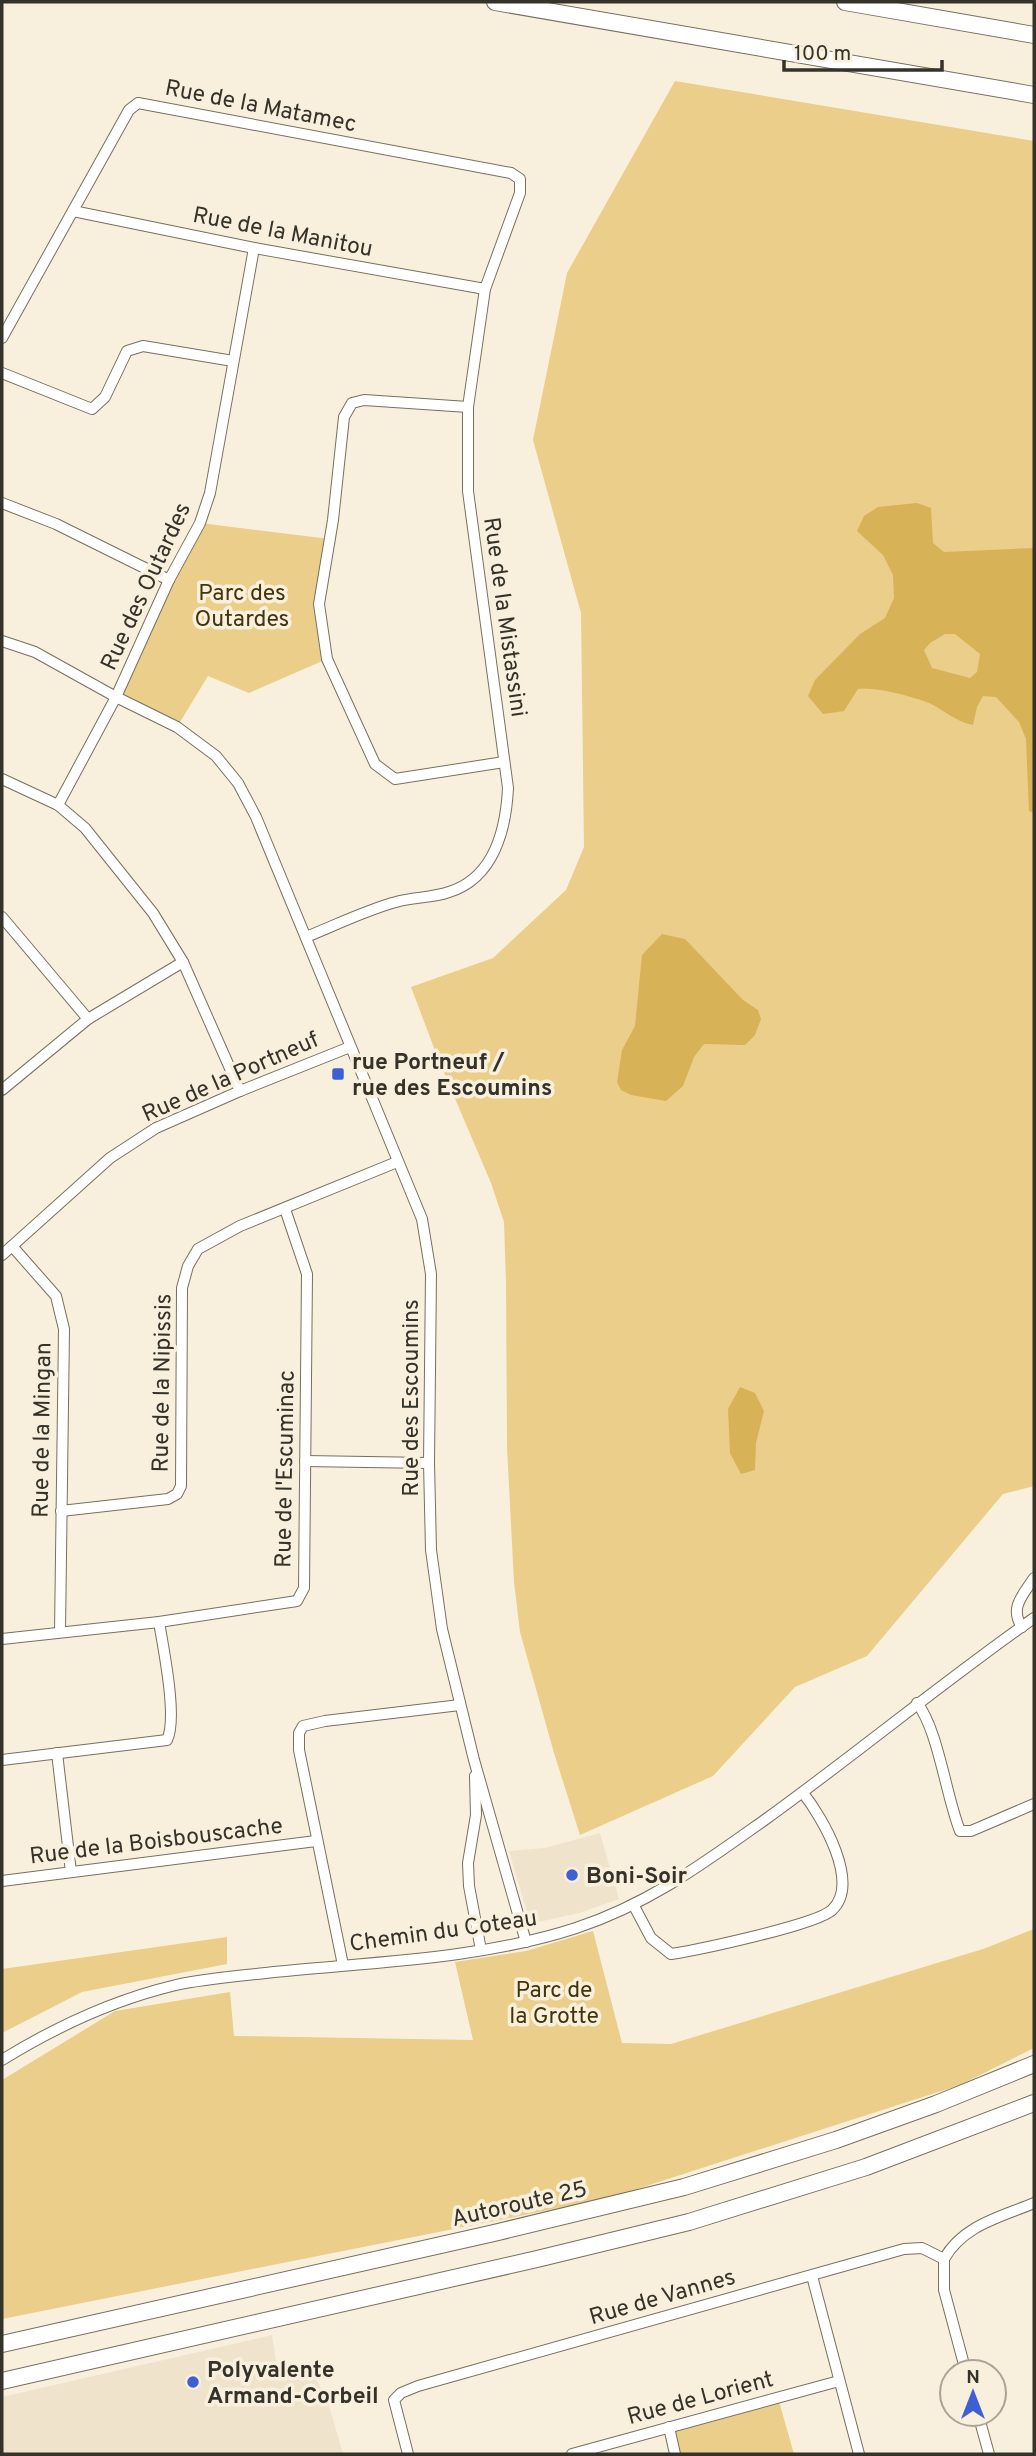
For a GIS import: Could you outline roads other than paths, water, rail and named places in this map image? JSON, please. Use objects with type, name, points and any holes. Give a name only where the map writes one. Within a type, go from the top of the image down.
[{"type":"highway","points":[[495,2],[1034,95]]},
{"type":"highway","points":[[845,2],[1034,35]]},
{"type":"highway","name":"Autoroute 25","points":[[3,2344],[534,2224],[684,2187],[836,2140],[943,2102],[1034,2064]]},
{"type":"highway","points":[[2,2381],[689,2222],[866,2167],[1034,2103]]},
{"type":"street","name":"Rue de la Matamec","points":[[2,338],[129,110],[138,103],[511,173],[520,179]]},
{"type":"street","name":"Rue de la Mistassini","points":[[306,937],[396,902],[450,892],[476,878],[493,854],[507,818],[508,788],[468,491],[468,407],[485,289],[520,193],[520,179]]},
{"type":"street","name":"Rue de la Manitou","points":[[74,211],[254,248],[485,289]]},
{"type":"street","name":"Rue des Outardes","points":[[58,805],[116,696],[169,580],[200,523],[210,493],[254,248]]},
{"type":"street","points":[[2,373],[92,409],[105,397],[127,351],[143,346],[233,361]]},
{"type":"street","points":[[468,407],[364,400],[352,403],[344,417],[333,520],[319,604],[327,659],[375,764],[395,779],[504,762]]},
{"type":"street","points":[[2,503],[56,524],[169,580]]},
{"type":"street","name":"Rue des Escoumins","points":[[2,641],[35,652],[177,727],[216,756],[238,783],[256,817],[422,1219],[431,1274],[431,1550],[442,1629],[474,1760],[526,1942]]},
{"type":"street","points":[[2,779],[58,805],[85,828],[153,914],[183,962],[240,1091]]},
{"type":"street","points":[[2,918],[88,1018]]},
{"type":"street","points":[[2,1090],[88,1018],[183,962]]},
{"type":"street","name":"Rue de la Portneuf","points":[[2,1255],[110,1158],[156,1128],[350,1047]]},
{"type":"street","name":"Rue de la Nipissis","points":[[61,1511],[168,1499],[177,1494],[181,1486],[182,1288],[188,1266],[198,1249],[240,1226],[397,1162]]},
{"type":"street","name":"Rue de l'Escuminac","points":[[2,1639],[159,1622],[297,1601],[304,1588],[307,1275],[285,1209]]},
{"type":"street","name":"Rue de la Mingan","points":[[12,1247],[56,1296],[64,1329],[61,1632]]},
{"type":"street","points":[[305,1461],[429,1463]]},
{"type":"street","points":[[1021,1627],[1015,1615],[1016,1606],[1034,1578]]},
{"type":"street","name":"Chemin du Coteau","points":[[2,2060],[80,2017],[143,1994],[204,1980],[481,1950],[526,1942],[577,1928],[634,1906],[691,1872],[803,1793],[917,1703],[1034,1618]]},
{"type":"street","points":[[2,1760],[167,1740],[170,1734],[170,1716],[159,1622]]},
{"type":"street","points":[[917,1703],[927,1717],[960,1831],[971,1831],[1034,1804]]},
{"type":"street","points":[[343,1965],[316,1841],[299,1751],[299,1733],[303,1726],[325,1721],[460,1705]]},
{"type":"street","points":[[57,1753],[71,1872]]},
{"type":"street","name":"Rue des Escoumins","points":[[474,1760],[476,1815],[468,1863],[469,1886],[481,1950]]},
{"type":"street","points":[[634,1906],[651,1938],[671,1954],[700,1950],[806,1921],[832,1910],[844,1888],[840,1859],[803,1793]]},
{"type":"street","name":"Rue de la Boisbouscache","points":[[2,1881],[316,1841]]},
{"type":"street","points":[[962,2358],[944,2290],[944,2259],[950,2248],[970,2229],[1034,2203]]},
{"type":"street","name":"Rue de Vannes","points":[[408,2454],[394,2400],[401,2393],[418,2386],[904,2249],[922,2248],[944,2259]]},
{"type":"street","points":[[812,2276],[859,2454]]},
{"type":"street","name":"Rue de Lorient","points":[[572,2454],[839,2381]]},
{"type":"street","points":[[669,2427],[675,2454]]},
{"type":"street","points":[[982,2428],[989,2454]]},
{"type":"place","name":"rue Portneuf / rue des Escoumins","points":[[338,1074]]},
{"type":"place","name":"Boni-Soir","points":[[572,1875]]},
{"type":"place","name":"Polyvalente Armand-Corbeil","points":[[193,2382]]},
{"type":"park label","name":"Parc des Outardes","points":[[242,605]]},
{"type":"park label","name":"Parc de la Grotte","points":[[554,2002]]}]
